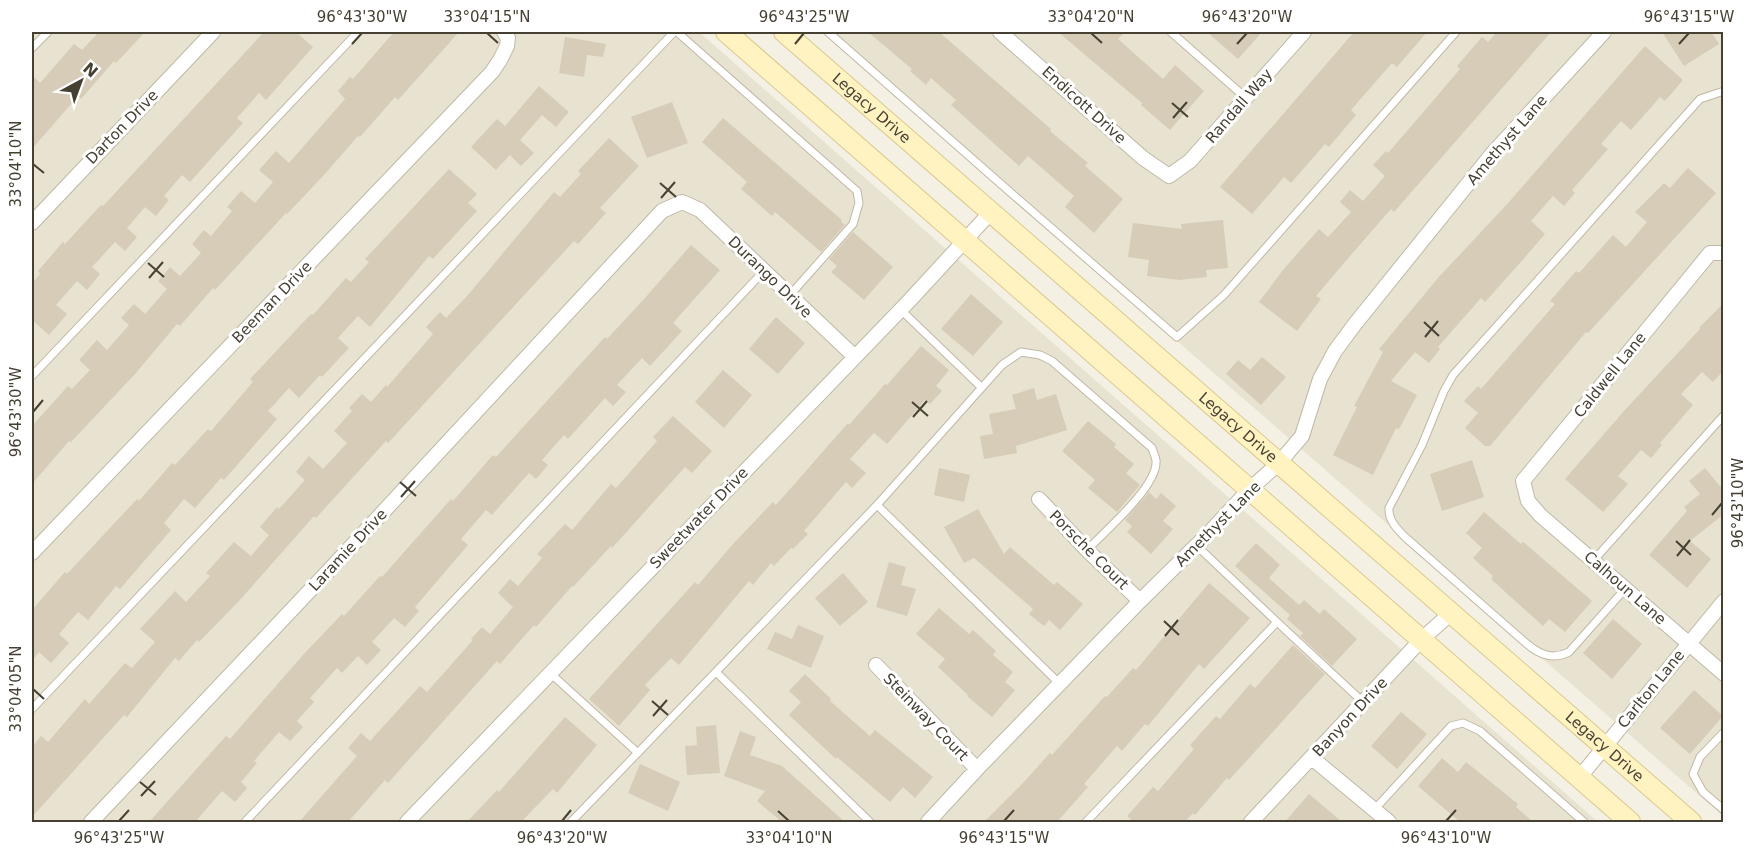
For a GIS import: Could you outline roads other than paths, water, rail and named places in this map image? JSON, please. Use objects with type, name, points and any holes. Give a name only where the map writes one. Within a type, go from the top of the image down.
[{"type":"main road","points":[[726,32],[1630,822]]},
{"type":"main road","name":"Legacy Drive","points":[[784,32],[1691,822]]},
{"type":"street","name":"Darton Drive","points":[[32,223],[213,32]]},
{"type":"street","name":"Beeman Drive","points":[[32,553],[492,72],[507,46],[508,38],[504,32]]},
{"type":"street","name":"Endicott Drive","points":[[1000,32],[1143,158],[1169,176]]},
{"type":"street","name":"Randall Way","points":[[1169,176],[1190,161],[1304,32]]},
{"type":"street","name":"Amethyst Lane","points":[[928,822],[1140,601],[1279,463],[1302,436],[1320,379],[1335,351],[1355,324],[1492,154],[1604,32]]},
{"type":"street","name":"Durango Drive","points":[[682,202],[700,210],[855,357]]},
{"type":"street","name":"Laramie Drive","points":[[91,822],[334,565],[662,211],[682,202]]},
{"type":"street","name":"Sweetwater Drive","points":[[406,822],[901,310],[991,212]]},
{"type":"street","name":"Caldwell Lane","points":[[1528,501],[1523,481],[1717,253]]},
{"type":"street","name":"Porsche Court","points":[[1039,499],[1140,601]]},
{"type":"street","name":"Calhoun Lane","points":[[1528,501],[1540,515],[1724,674]]},
{"type":"street","name":"Carlton Lane","points":[[1579,778],[1724,601]]},
{"type":"street","name":"Banyon Drive","points":[[1251,822],[1421,640],[1451,613]]},
{"type":"street","name":"Steinway Court","points":[[876,665],[977,769]]},
{"type":"street","points":[[1312,758],[1389,822]]},
{"type":"lane","points":[[32,48],[48,32]]},
{"type":"lane","points":[[32,376],[358,32]]},
{"type":"lane","points":[[32,709],[676,32],[857,191],[859,203],[853,224],[790,295]]},
{"type":"lane","points":[[828,32],[1177,337],[1224,295],[1456,32]]},
{"type":"lane","points":[[1171,32],[1246,98]]},
{"type":"lane","points":[[1625,589],[1569,652],[1557,656],[1546,656],[1527,644],[1405,537],[1393,524],[1388,514],[1389,508],[1422,445],[1444,391],[1454,375],[1700,99],[1724,91]]},
{"type":"lane","points":[[245,822],[764,271]]},
{"type":"lane","points":[[901,310],[981,387]]},
{"type":"lane","points":[[571,822],[877,505],[1002,365],[1021,352],[1040,355],[1052,362],[1152,448],[1156,462],[1153,477],[1137,499],[1087,550]]},
{"type":"lane","points":[[1593,561],[1724,415]]},
{"type":"lane","points":[[877,505],[1060,684]]},
{"type":"lane","points":[[1196,545],[1364,703]]},
{"type":"lane","points":[[1086,822],[1277,622]]},
{"type":"lane","points":[[549,672],[638,753]]},
{"type":"lane","points":[[716,672],[870,822]]},
{"type":"lane","points":[[1374,810],[1451,726],[1463,723],[1480,731],[1584,822]]},
{"type":"lane","points":[[1724,732],[1700,757],[1693,774],[1703,792],[1724,810]]}]
